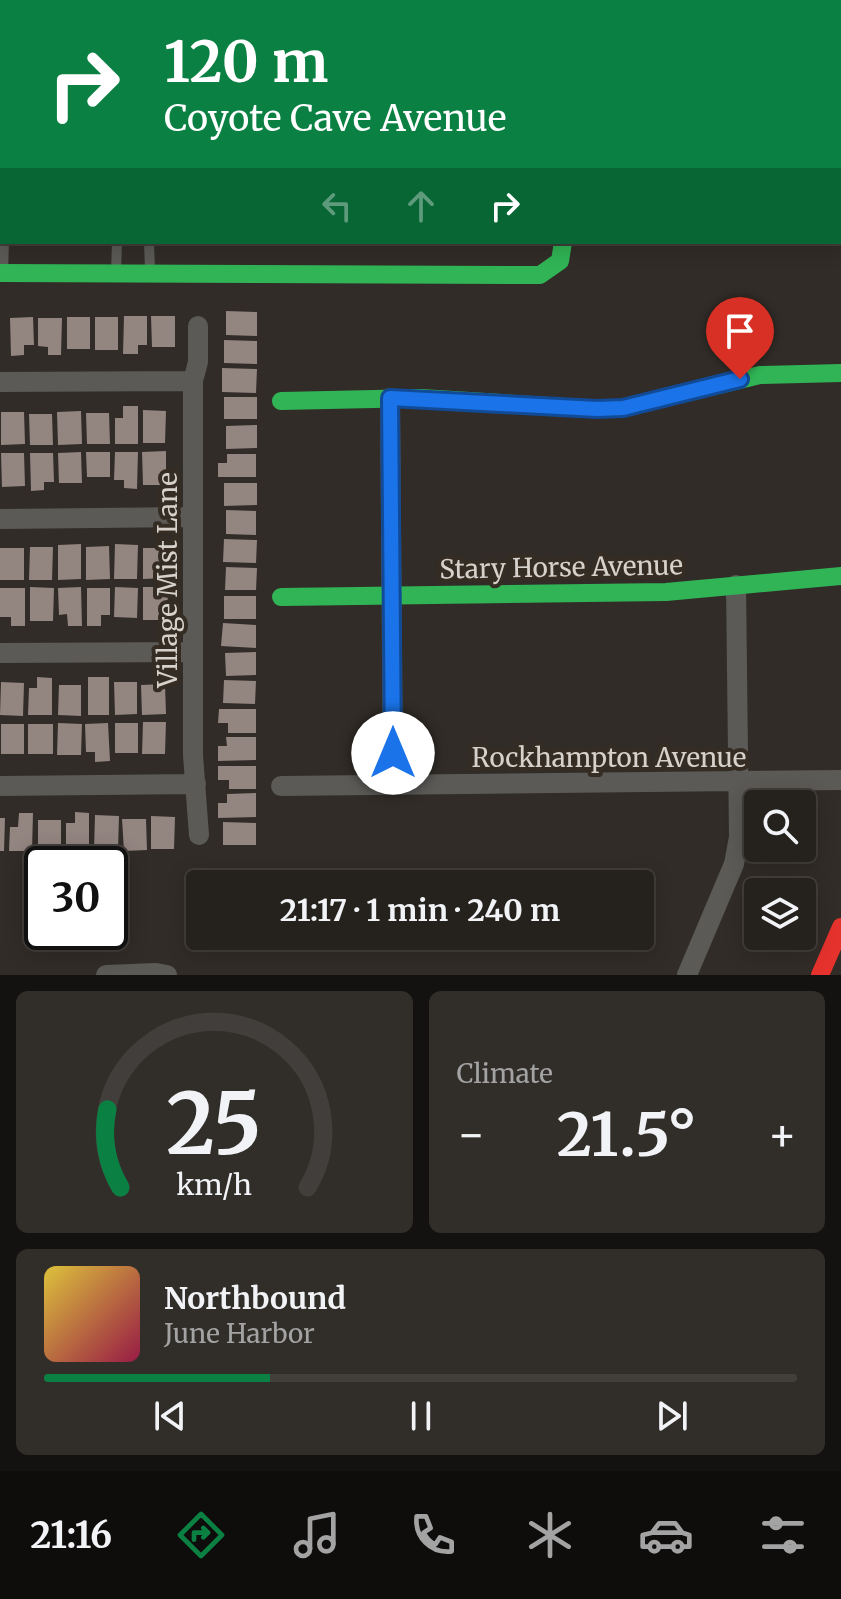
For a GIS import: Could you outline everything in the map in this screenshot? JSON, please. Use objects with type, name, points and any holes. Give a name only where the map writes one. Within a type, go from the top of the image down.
[{"type":"street","points":[[1,273],[540,275],[560,261],[563,244]]},
{"type":"street","name":"Village Mist Lane","points":[[198,326],[198,362],[193,381],[193,652],[199,835]]},
{"type":"street","points":[[281,401],[390,398],[623,408],[760,375],[841,373]]},
{"type":"street","points":[[0,382],[193,381]]},
{"type":"street","points":[[390,398],[393,785]]},
{"type":"street","points":[[0,519],[193,517]]},
{"type":"street","name":"Stary Horse Avenue","points":[[281,597],[666,592],[841,576]]},
{"type":"street","points":[[687,975],[734,864],[739,837],[736,585]]},
{"type":"street","points":[[0,653],[193,652]]},
{"type":"street","name":"Rockhampton Avenue","points":[[281,786],[841,780]]},
{"type":"street","points":[[0,786],[196,784]]},
{"type":"street","points":[[820,975],[841,927]]},
{"type":"street","points":[[106,975],[167,975]]},
{"type":"lane","points":[[1,273],[4,244]]},
{"type":"lane","points":[[116,272],[117,244]]},
{"type":"lane","points":[[149,244],[150,272]]},
{"type":"building","points":[[226,311],[257,312],[257,336],[226,335]]},
{"type":"building","points":[[124,316],[147,316],[147,345],[138,345],[138,354],[123,354]]},
{"type":"building","points":[[151,316],[175,316],[175,347],[152,347]]},
{"type":"building","points":[[33,317],[34,345],[24,345],[24,355],[11,356],[10,318]]},
{"type":"building","points":[[67,317],[90,317],[90,349],[67,349]]},
{"type":"building","points":[[95,317],[118,317],[118,350],[95,350]]},
{"type":"building","points":[[38,318],[62,318],[61,355],[48,355],[48,347],[38,346]]},
{"type":"building","points":[[224,340],[257,341],[257,364],[224,363]]},
{"type":"building","points":[[222,368],[257,369],[256,393],[222,392]]},
{"type":"building","points":[[224,397],[257,397],[257,419],[224,419]]},
{"type":"building","points":[[123,406],[138,406],[138,444],[115,444],[115,418],[123,418]]},
{"type":"building","points":[[143,410],[166,411],[165,443],[143,443]]},
{"type":"building","points":[[81,411],[82,444],[58,445],[57,412]]},
{"type":"building","points":[[1,412],[24,412],[25,444],[1,445]]},
{"type":"building","points":[[86,413],[109,413],[110,444],[87,444]]},
{"type":"building","points":[[29,414],[52,414],[53,445],[30,445]]},
{"type":"building","points":[[257,425],[257,448],[226,449],[226,426]]},
{"type":"building","points":[[166,451],[166,485],[143,485],[142,452]]},
{"type":"building","points":[[81,452],[82,483],[59,483],[58,453]]},
{"type":"building","points":[[86,452],[110,452],[110,477],[87,477]]},
{"type":"building","points":[[115,452],[138,452],[137,489],[124,488],[124,480],[114,480]]},
{"type":"building","points":[[1,453],[24,453],[25,486],[2,487]]},
{"type":"building","points":[[30,453],[53,453],[54,482],[44,482],[44,490],[31,491]]},
{"type":"building","points":[[227,454],[256,454],[256,477],[218,477],[218,463],[227,463]]},
{"type":"building","points":[[224,483],[257,483],[257,505],[224,506]]},
{"type":"building","points":[[226,510],[256,511],[256,535],[226,534]]},
{"type":"building","points":[[224,539],[257,540],[256,563],[223,562]]},
{"type":"building","points":[[81,544],[81,579],[58,580],[58,545]]},
{"type":"building","points":[[115,544],[138,545],[137,579],[114,579]]},
{"type":"building","points":[[109,546],[110,579],[86,580],[86,547]]},
{"type":"building","points":[[30,547],[53,547],[52,580],[29,580]]},
{"type":"building","points":[[0,548],[24,548],[24,580],[0,580]]},
{"type":"building","points":[[143,548],[166,548],[166,578],[143,579]]},
{"type":"building","points":[[226,567],[257,568],[256,590],[225,590]]},
{"type":"building","points":[[30,587],[54,588],[53,621],[30,621]]},
{"type":"building","points":[[81,587],[82,626],[68,626],[67,614],[59,615],[58,588]]},
{"type":"building","points":[[115,587],[138,588],[137,618],[114,617]]},
{"type":"building","points":[[143,587],[168,587],[167,620],[143,620]]},
{"type":"building","points":[[0,588],[25,588],[25,626],[11,626],[11,617],[0,617]]},
{"type":"building","points":[[87,588],[110,588],[110,615],[101,615],[101,626],[87,626]]},
{"type":"building","points":[[224,596],[256,596],[256,619],[224,619]]},
{"type":"building","points":[[223,623],[256,625],[256,648],[221,646]]},
{"type":"building","points":[[256,652],[256,675],[226,676],[225,653]]},
{"type":"building","points":[[37,677],[52,678],[52,715],[28,715],[29,688],[37,688]]},
{"type":"building","points":[[88,677],[109,677],[109,715],[88,715]]},
{"type":"building","points":[[224,680],[256,681],[255,704],[223,703]]},
{"type":"building","points":[[1,682],[24,683],[23,716],[0,715]]},
{"type":"building","points":[[114,682],[137,682],[137,714],[115,715]]},
{"type":"building","points":[[165,684],[166,714],[142,715],[141,685]]},
{"type":"building","points":[[59,685],[81,685],[81,716],[58,715]]},
{"type":"building","points":[[219,709],[256,709],[256,733],[228,733],[228,723],[218,723]]},
{"type":"building","points":[[143,722],[166,722],[165,754],[142,754]]},
{"type":"building","points":[[58,723],[82,724],[81,755],[57,755]]},
{"type":"building","points":[[108,723],[110,761],[95,762],[95,752],[86,752],[85,724]]},
{"type":"building","points":[[115,723],[138,723],[138,753],[115,753]]},
{"type":"building","points":[[1,724],[24,724],[24,754],[1,754]]},
{"type":"building","points":[[28,724],[53,724],[53,754],[28,754]]},
{"type":"building","points":[[226,737],[256,737],[256,760],[218,761],[218,746],[227,746]]},
{"type":"building","points":[[218,766],[256,766],[256,789],[229,789],[229,780],[218,780]]},
{"type":"building","points":[[256,793],[256,817],[218,818],[218,803],[227,803],[227,794]]},
{"type":"building","points":[[75,812],[89,813],[89,846],[66,846],[66,823],[75,823]]},
{"type":"building","points":[[19,813],[33,813],[32,846],[24,846],[24,851],[9,851],[10,827],[18,827]]},
{"type":"building","points":[[95,815],[119,816],[118,846],[94,846]]},
{"type":"building","points":[[151,816],[175,817],[174,849],[151,849]]},
{"type":"building","points":[[0,818],[5,818],[4,851],[0,851]]},
{"type":"building","points":[[122,819],[146,819],[147,850],[128,851],[128,846],[124,846]]},
{"type":"building","points":[[38,820],[61,820],[61,846],[38,846]]},
{"type":"building","points":[[223,822],[256,823],[256,845],[223,845]]},
{"type":"traffic: fast","points":[[0,273],[540,275],[560,261],[563,244]]},
{"type":"traffic: fast","points":[[281,401],[421,398],[623,408],[760,375],[841,373]]},
{"type":"traffic: fast","points":[[281,597],[666,592],[841,576]]},
{"type":"traffic: jam","points":[[820,975],[841,927]]},
{"type":"route","points":[[393,753],[390,398],[559,408],[623,408],[740,379]]}]
